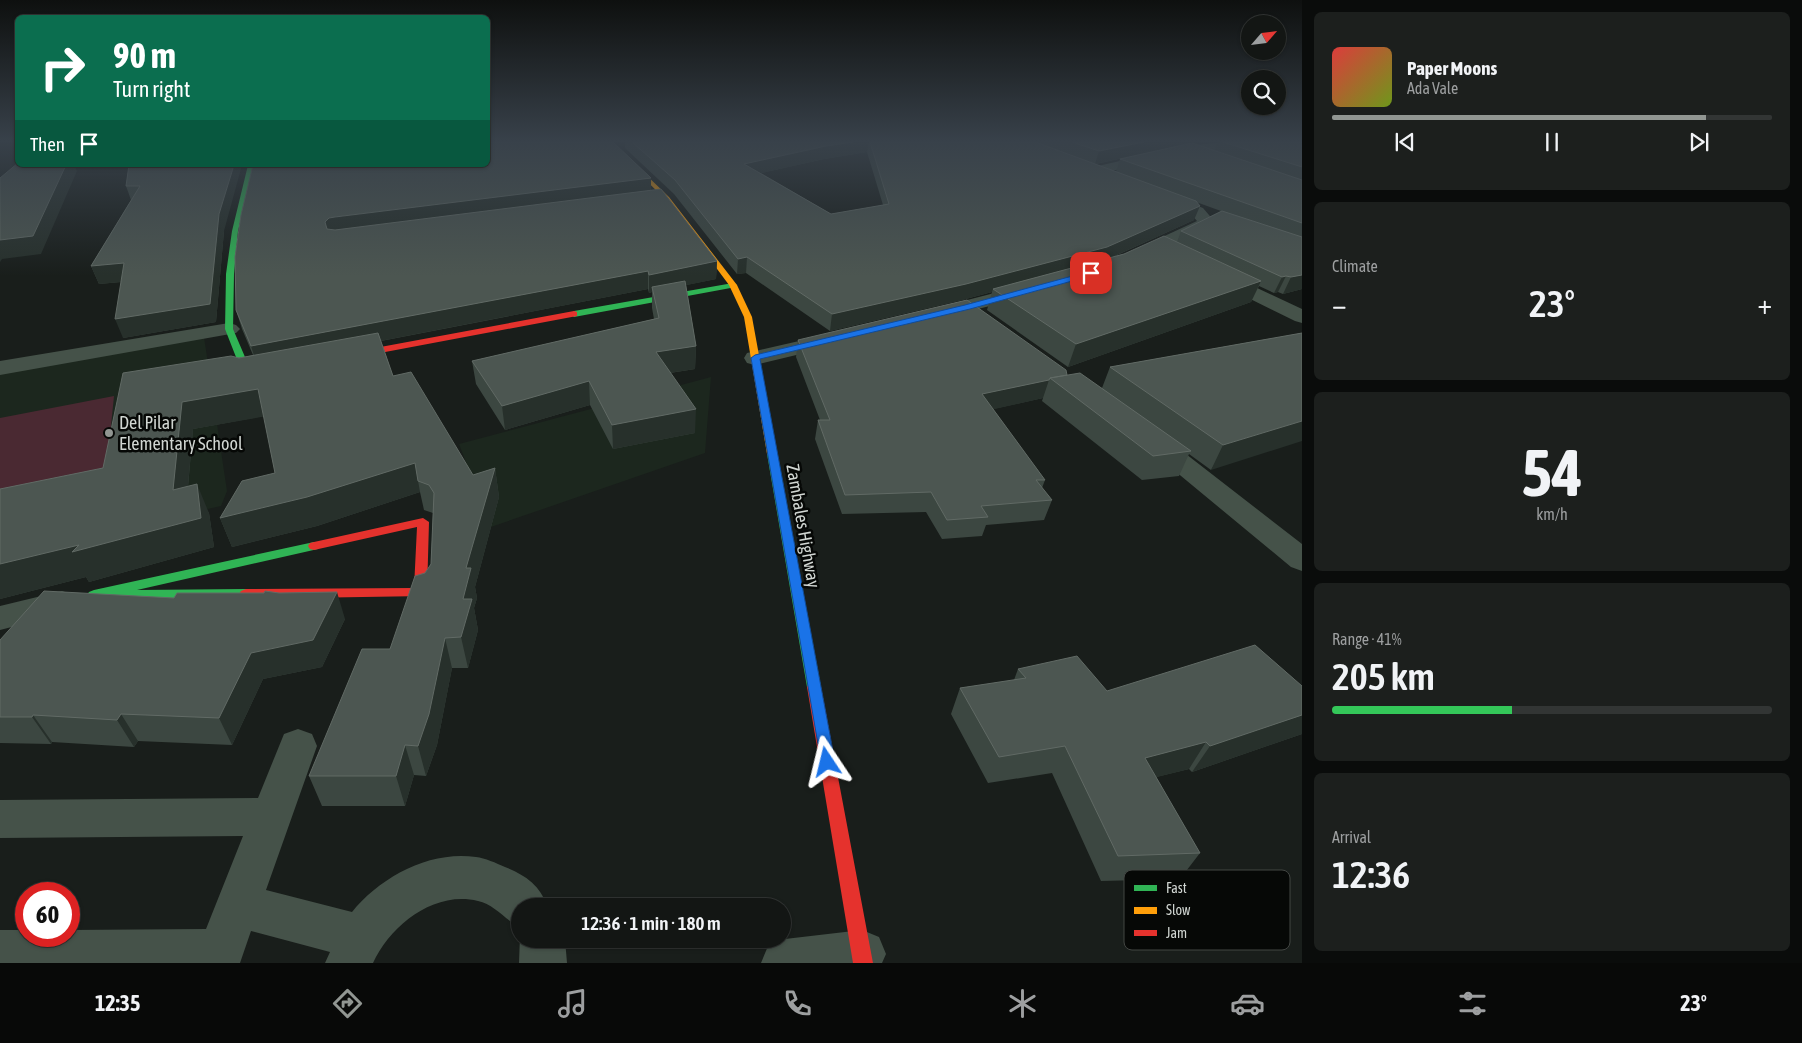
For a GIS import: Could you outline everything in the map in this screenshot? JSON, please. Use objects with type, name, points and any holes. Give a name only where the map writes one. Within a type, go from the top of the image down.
[{"type":"street","points":[[245,187],[235,231],[230,274],[229,329],[248,374],[277,369]]},
{"type":"street","name":"Zambales Highway","points":[[656,187],[668,198],[733,286],[748,317],[862,959]]},
{"type":"street","points":[[1145,191],[1224,220]]},
{"type":"street","points":[[648,201],[668,198]]},
{"type":"street","points":[[1125,261],[1165,250],[1207,222],[1197,211]]},
{"type":"street","points":[[1208,271],[1302,317]]},
{"type":"street","points":[[335,358],[733,286]]},
{"type":"street","points":[[919,318],[1042,286]]},
{"type":"street","points":[[967,307],[991,324]]},
{"type":"street","points":[[0,368],[229,329]]},
{"type":"street","points":[[755,358],[852,335]]},
{"type":"street","points":[[1135,428],[1175,457],[1302,560]]},
{"type":"street","points":[[0,618],[94,595],[423,522],[420,593],[94,595]]},
{"type":"street","points":[[0,954],[218,957],[298,746]]},
{"type":"street","points":[[0,819],[271,817]]},
{"type":"street","points":[[238,905],[356,951],[375,919],[402,895],[430,881],[460,877],[488,880],[513,893],[518,898]]},
{"type":"street","points":[[543,948],[544,963]]},
{"type":"street","points":[[785,963],[862,959]]},
{"type":"shaded area","name":"Del Pilar Elementary School","points":[[204,337],[227,491],[221,506],[0,556],[0,374]]},
{"type":"shaded area","points":[[711,377],[705,453],[491,527],[459,444]]},
{"type":"shaded area","points":[[114,396],[104,495],[0,519],[0,418]]},
{"type":"building","points":[[0,187],[56,187],[33,236],[0,240]]},
{"type":"building","points":[[139,187],[227,187],[219,214],[210,304],[115,319],[124,263],[91,266]]},
{"type":"building","points":[[248,187],[579,187],[329,218],[325,222],[327,229],[335,230],[661,189],[717,261],[649,275],[648,271],[251,346],[236,310],[235,257],[241,215]]},
{"type":"building","points":[[681,187],[784,187],[831,214],[889,204],[884,187],[1158,187],[1196,201],[1200,206],[1107,247],[966,284],[832,314],[747,257],[738,259]]},
{"type":"building","points":[[1199,187],[1302,187],[1302,223]]},
{"type":"building","points":[[1222,211],[1302,237],[1302,275],[1282,277],[1181,231]]},
{"type":"building","points":[[1164,236],[1261,281],[1076,344],[993,289],[1124,254]]},
{"type":"building","points":[[685,281],[696,346],[656,352],[696,409],[612,425],[589,381],[502,406],[472,361],[659,318],[652,287]]},
{"type":"building","points":[[967,300],[1066,370],[1067,375],[982,394],[1045,480],[1036,480],[1052,500],[981,506],[988,517],[947,520],[931,492],[845,495],[818,420],[830,420],[798,340]]},
{"type":"building","points":[[378,333],[393,376],[411,372],[473,475],[495,468],[466,568],[471,568],[463,599],[472,599],[461,637],[445,638],[429,714],[418,746],[405,745],[396,776],[309,776],[362,649],[390,649],[415,576],[425,573],[431,564],[434,493],[429,485],[418,481],[415,463],[307,497],[220,518],[242,481],[275,473],[258,389],[182,402],[173,490],[197,484],[201,518],[72,552],[79,545],[0,564],[0,489],[103,468],[123,373],[231,356],[239,358]]},
{"type":"building","points":[[1302,333],[1302,421],[1223,445],[1110,367]]},
{"type":"building","points":[[1080,373],[1191,451],[1153,456],[1050,378]]},
{"type":"building","points":[[44,591],[174,598],[177,593],[337,592],[313,640],[251,653],[219,718],[121,714],[117,720],[33,715],[32,717],[0,717],[0,640]]},
{"type":"building","points":[[1255,645],[1302,686],[1302,715],[1210,746],[1206,742],[1145,758],[1200,853],[1118,856],[1065,746],[999,757],[960,688],[1026,678],[1018,669],[1077,656],[1107,691]]},
{"type":"traffic: fast","points":[[246,187],[235,231],[230,274],[229,329],[248,375],[267,371]]},
{"type":"traffic: fast","points":[[574,314],[733,285]]},
{"type":"traffic: fast","points":[[772,454],[814,687]]},
{"type":"traffic: fast","points":[[246,594],[94,595],[314,546]]},
{"type":"traffic: slow","points":[[656,187],[667,198],[733,285],[748,317],[772,454]]},
{"type":"traffic: jam","points":[[348,356],[574,314]]},
{"type":"traffic: jam","points":[[246,594],[420,593],[423,522]]},
{"type":"traffic: jam","points":[[314,546],[423,522]]},
{"type":"traffic: jam","points":[[814,687],[863,963]]},
{"type":"place","name":"Del Pilar Elementary School","points":[[109,433]]},
{"type":"route","points":[[827,762],[755,358],[967,307],[1091,273]]}]
